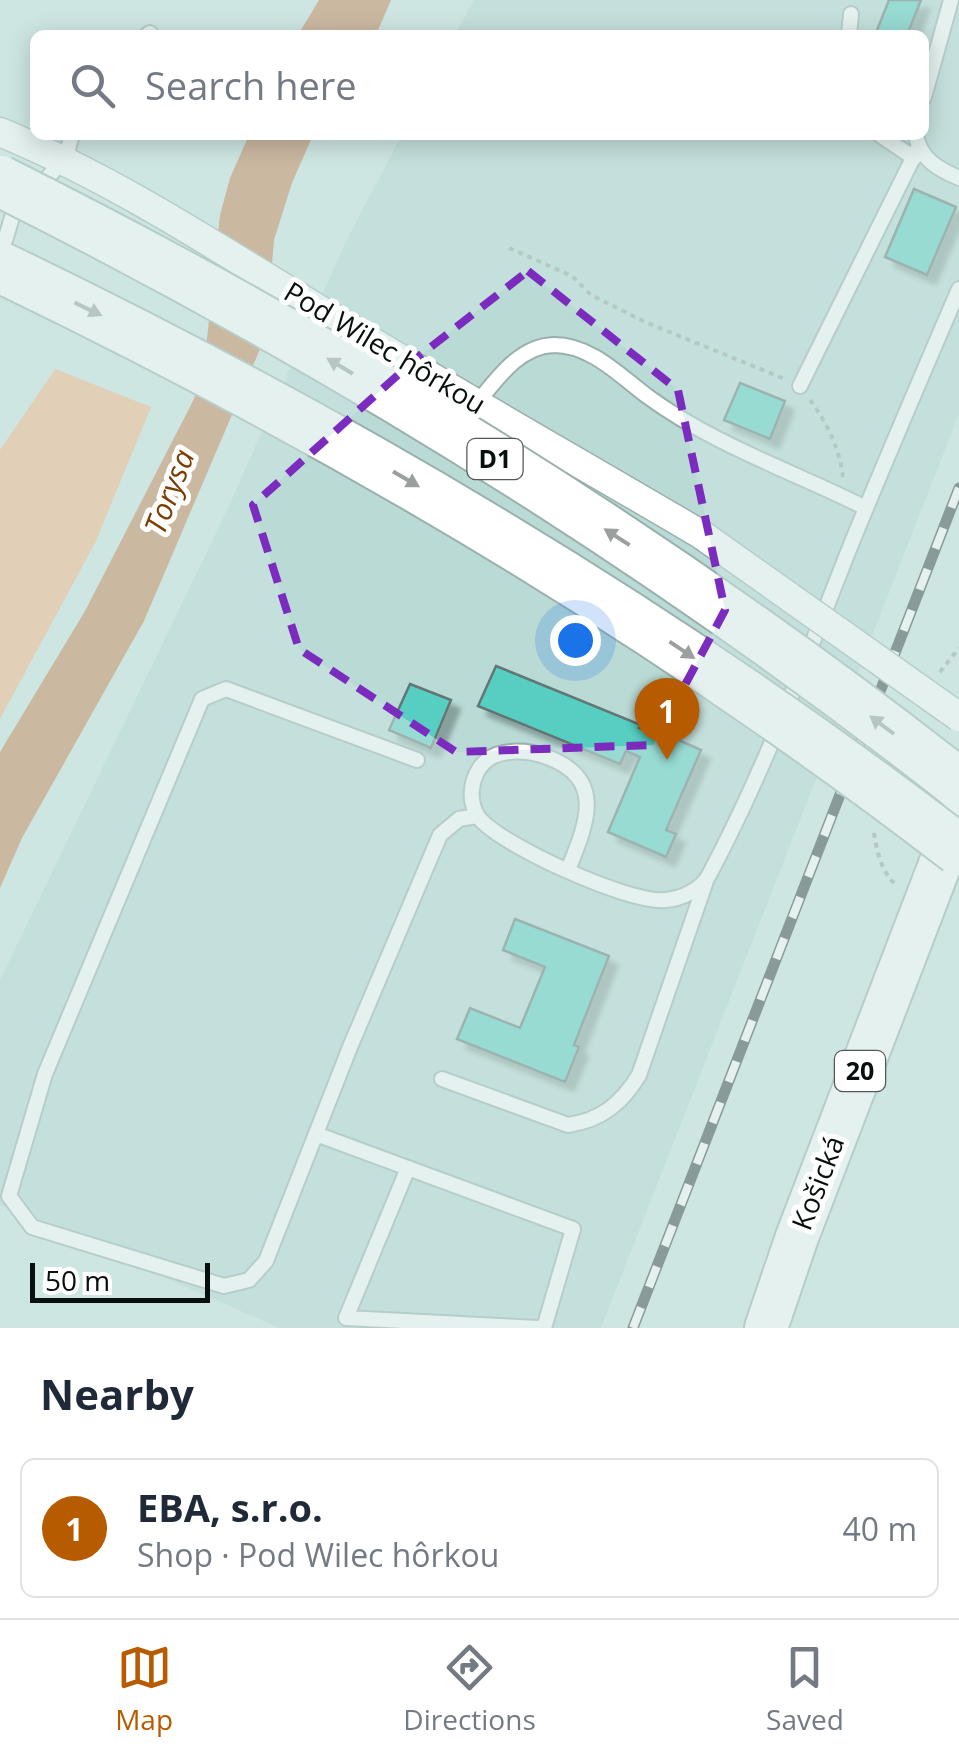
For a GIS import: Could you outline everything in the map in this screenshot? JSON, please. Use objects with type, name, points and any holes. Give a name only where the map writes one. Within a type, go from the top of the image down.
[{"type":"highway","name":"D1","points":[[0,181],[271,325],[546,491],[779,648],[959,784]]},
{"type":"highway","name":"D1","points":[[0,268],[260,397],[503,536],[769,709],[959,850]]},
{"type":"main road","name":"Košická","points":[[766,1328],[797,1236],[959,815]]},
{"type":"street","name":"Pod Wilec hôrkou","points":[[0,132],[30,139]]},
{"type":"street","name":"Pod Wilec hôrkou","points":[[36,140],[68,147],[148,204],[357,333],[702,535],[959,717]]},
{"type":"lane","points":[[929,78],[951,0]]},
{"type":"lane","points":[[850,30],[852,14]]},
{"type":"lane","points":[[0,257],[13,214],[68,147]]},
{"type":"lane","points":[[800,386],[916,147],[936,168],[959,178]]},
{"type":"lane","points":[[442,1078],[568,1125],[588,1122],[625,1098],[639,1075],[706,880],[768,754],[959,288]]},
{"type":"lane","points":[[477,404],[510,364],[536,348],[555,345],[578,349],[598,358],[652,399],[703,430],[866,508]]},
{"type":"lane","points":[[417,760],[226,688],[202,699],[45,1074],[9,1196],[32,1227],[224,1286],[249,1280],[266,1261],[440,835],[459,819],[478,816]]},
{"type":"lane","points":[[568,870],[582,836],[588,795],[580,776],[559,761],[536,753],[512,750],[490,757],[476,773],[471,794],[478,816],[497,834],[568,870],[639,898],[662,901],[685,896],[706,880]]},
{"type":"lane","points":[[316,1134],[408,1168],[572,1229],[542,1328],[346,1318],[408,1168]]},
{"type":"path","points":[[509,248],[572,276],[591,295],[646,322],[800,386],[825,421],[842,463],[845,498]]},
{"type":"highlighted area","points":[[528,271],[678,390],[725,610],[653,745],[456,752],[299,649],[253,505],[418,357]]},
{"type":"shaded area","points":[[474,0],[959,0],[959,414],[601,1328],[279,1328],[0,1205],[0,980],[228,508],[347,239],[399,140],[929,140],[929,30],[458,30]]},
{"type":"shaded area","points":[[55,369],[151,407],[96,541],[0,719],[0,450]]},
{"type":"water","points":[[319,0],[391,0],[378,30],[301,30]]},
{"type":"water","name":"Torysa","points":[[247,140],[311,140],[274,240],[266,335],[144,621],[22,838],[0,888],[0,752],[85,611],[194,399],[205,358],[220,215],[230,178]]},
{"type":"building","points":[[889,0],[921,0],[909,30],[877,30]]},
{"type":"building","points":[[914,189],[956,207],[927,275],[885,257]]},
{"type":"building","points":[[740,383],[785,401],[770,439],[724,420]]},
{"type":"building","points":[[496,666],[641,725],[639,728],[672,742],[674,738],[701,750],[666,830],[676,834],[666,857],[608,832],[640,757],[626,751],[620,764],[478,706]]},
{"type":"building","points":[[410,684],[451,700],[431,748],[389,730]]},
{"type":"building","points":[[515,919],[609,956],[574,1045],[579,1047],[565,1082],[457,1039],[470,1008],[520,1028],[545,967],[503,950]]},
{"type":"railway","points":[[633,1328],[959,488]]},
{"type":"place","name":"EBA, s.r.o.","points":[[667,760]]}]
